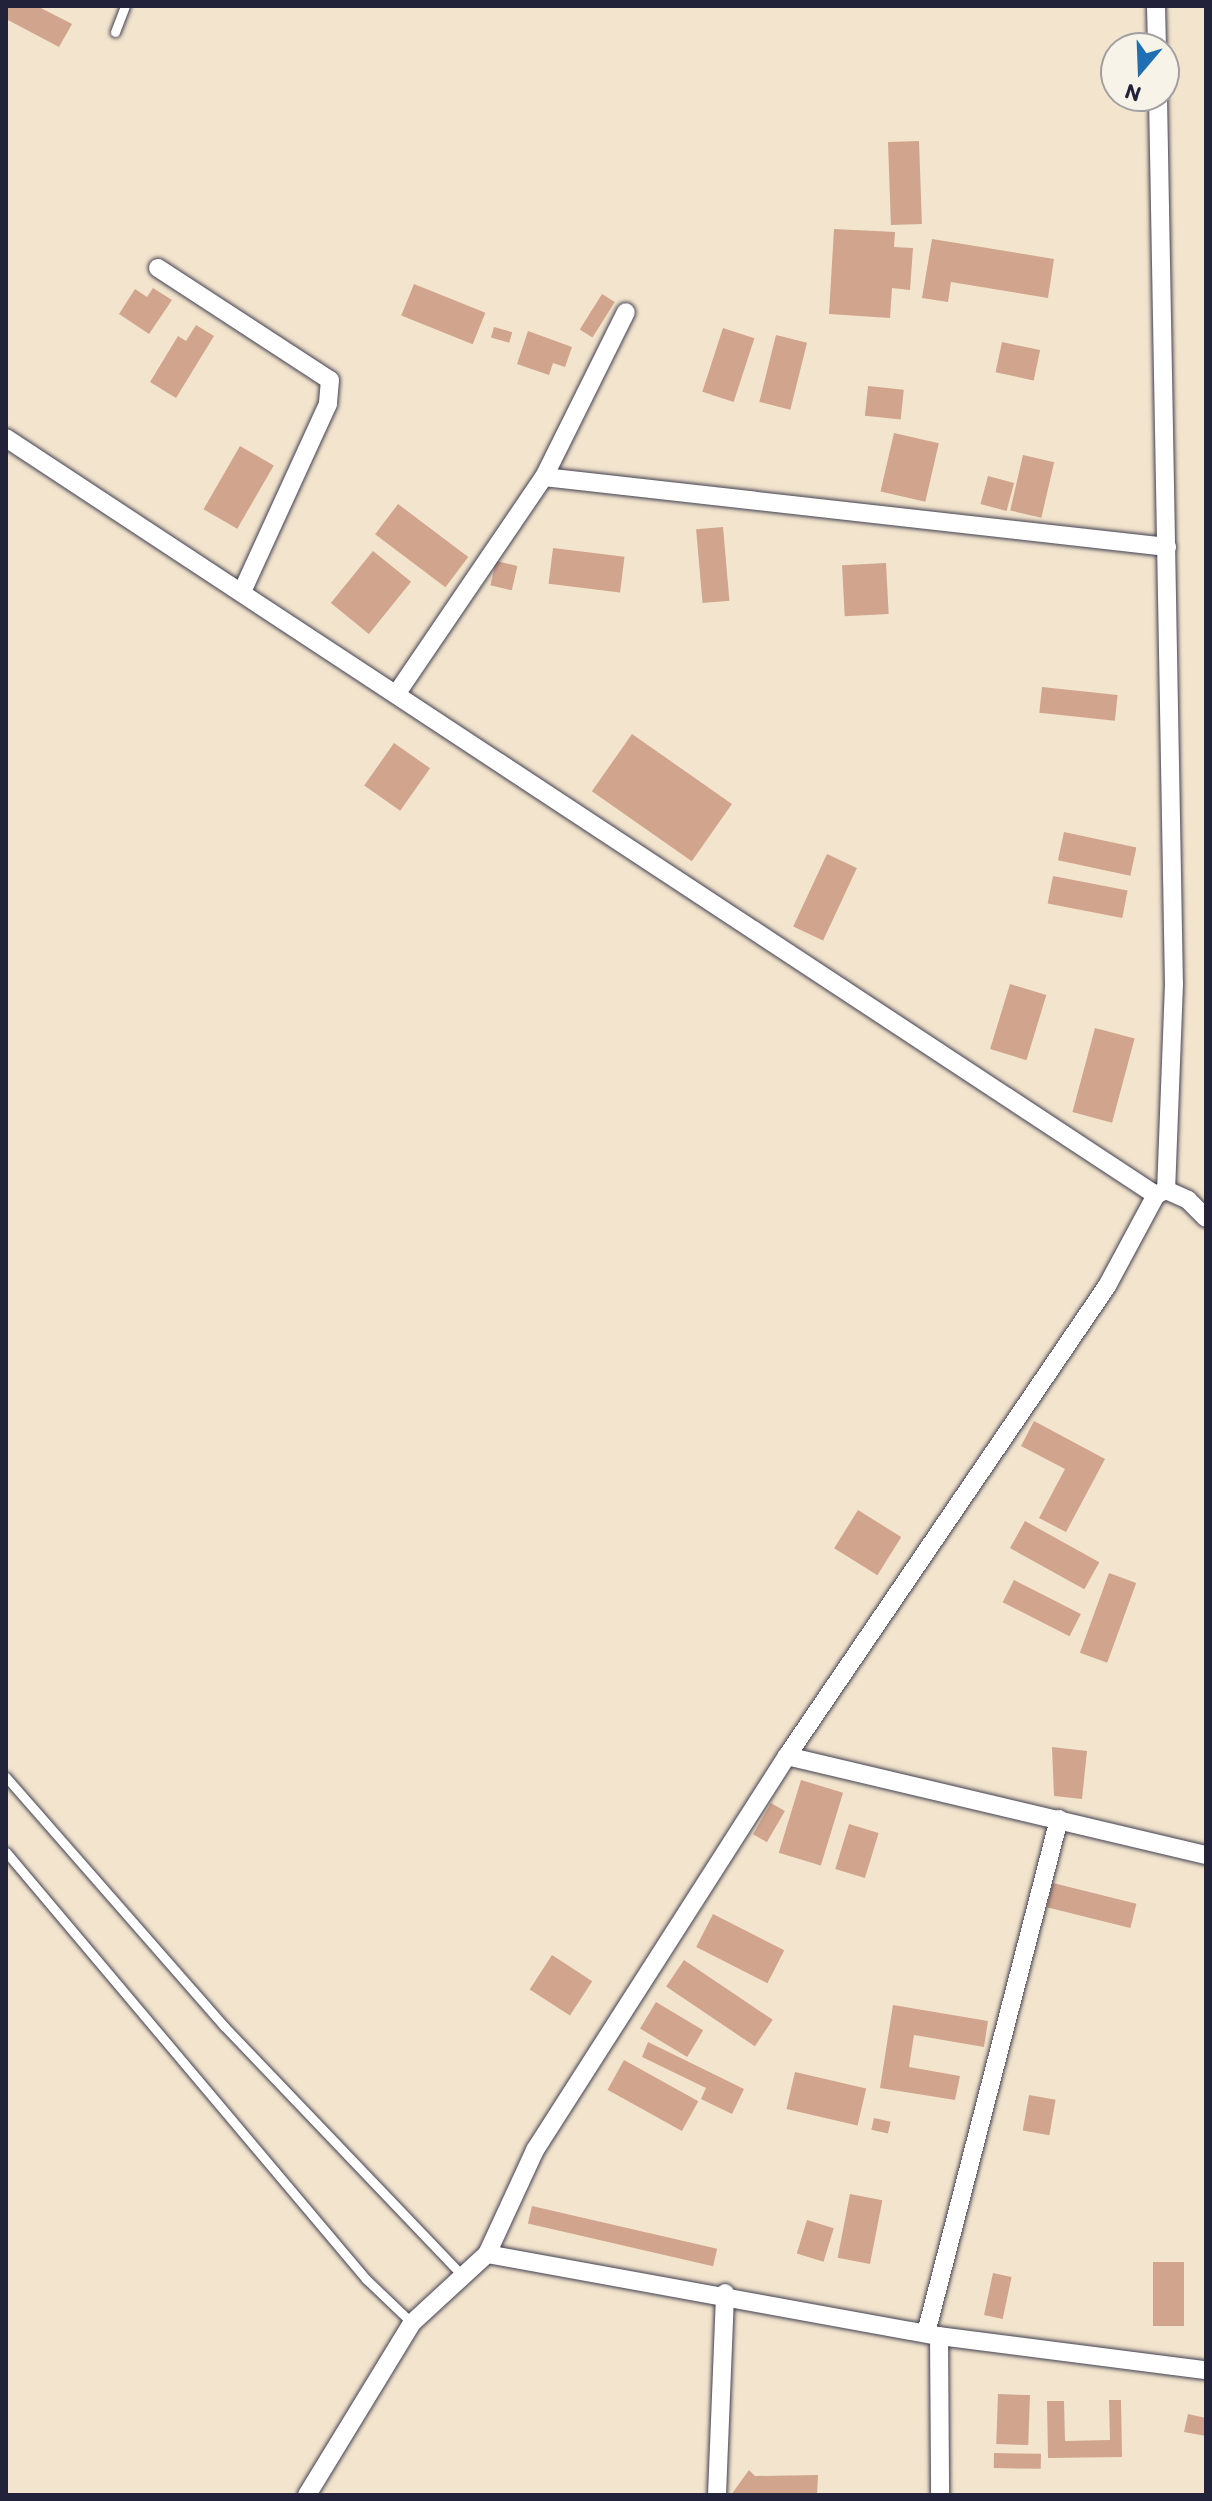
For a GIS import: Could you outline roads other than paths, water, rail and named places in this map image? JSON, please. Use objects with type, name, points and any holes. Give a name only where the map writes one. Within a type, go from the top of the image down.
[{"type":"street","points":[[1156,6],[1157,32]]},
{"type":"street","points":[[307,2495],[412,2323],[459,2272],[487,2254],[535,2150],[787,1756],[958,1514],[1107,1286],[1161,1192],[1174,984],[1158,112]]},
{"type":"street","points":[[158,268],[330,380],[328,404],[243,590]]},
{"type":"street","points":[[397,693],[544,477],[626,312]]},
{"type":"street","points":[[6,438],[1161,1192],[1206,1218]]},
{"type":"street","points":[[544,477],[1167,547]]},
{"type":"street","points":[[787,1756],[1206,1855]]},
{"type":"street","points":[[940,2495],[932,2334],[1059,1819]]},
{"type":"street","points":[[487,2254],[725,2293],[932,2334],[1206,2370]]},
{"type":"street","points":[[717,2495],[725,2293]]},
{"type":"lane","points":[[115,32],[125,6]]},
{"type":"lane","points":[[6,1777],[224,2026],[459,2272]]},
{"type":"lane","points":[[6,1852],[366,2279],[412,2323]]}]
